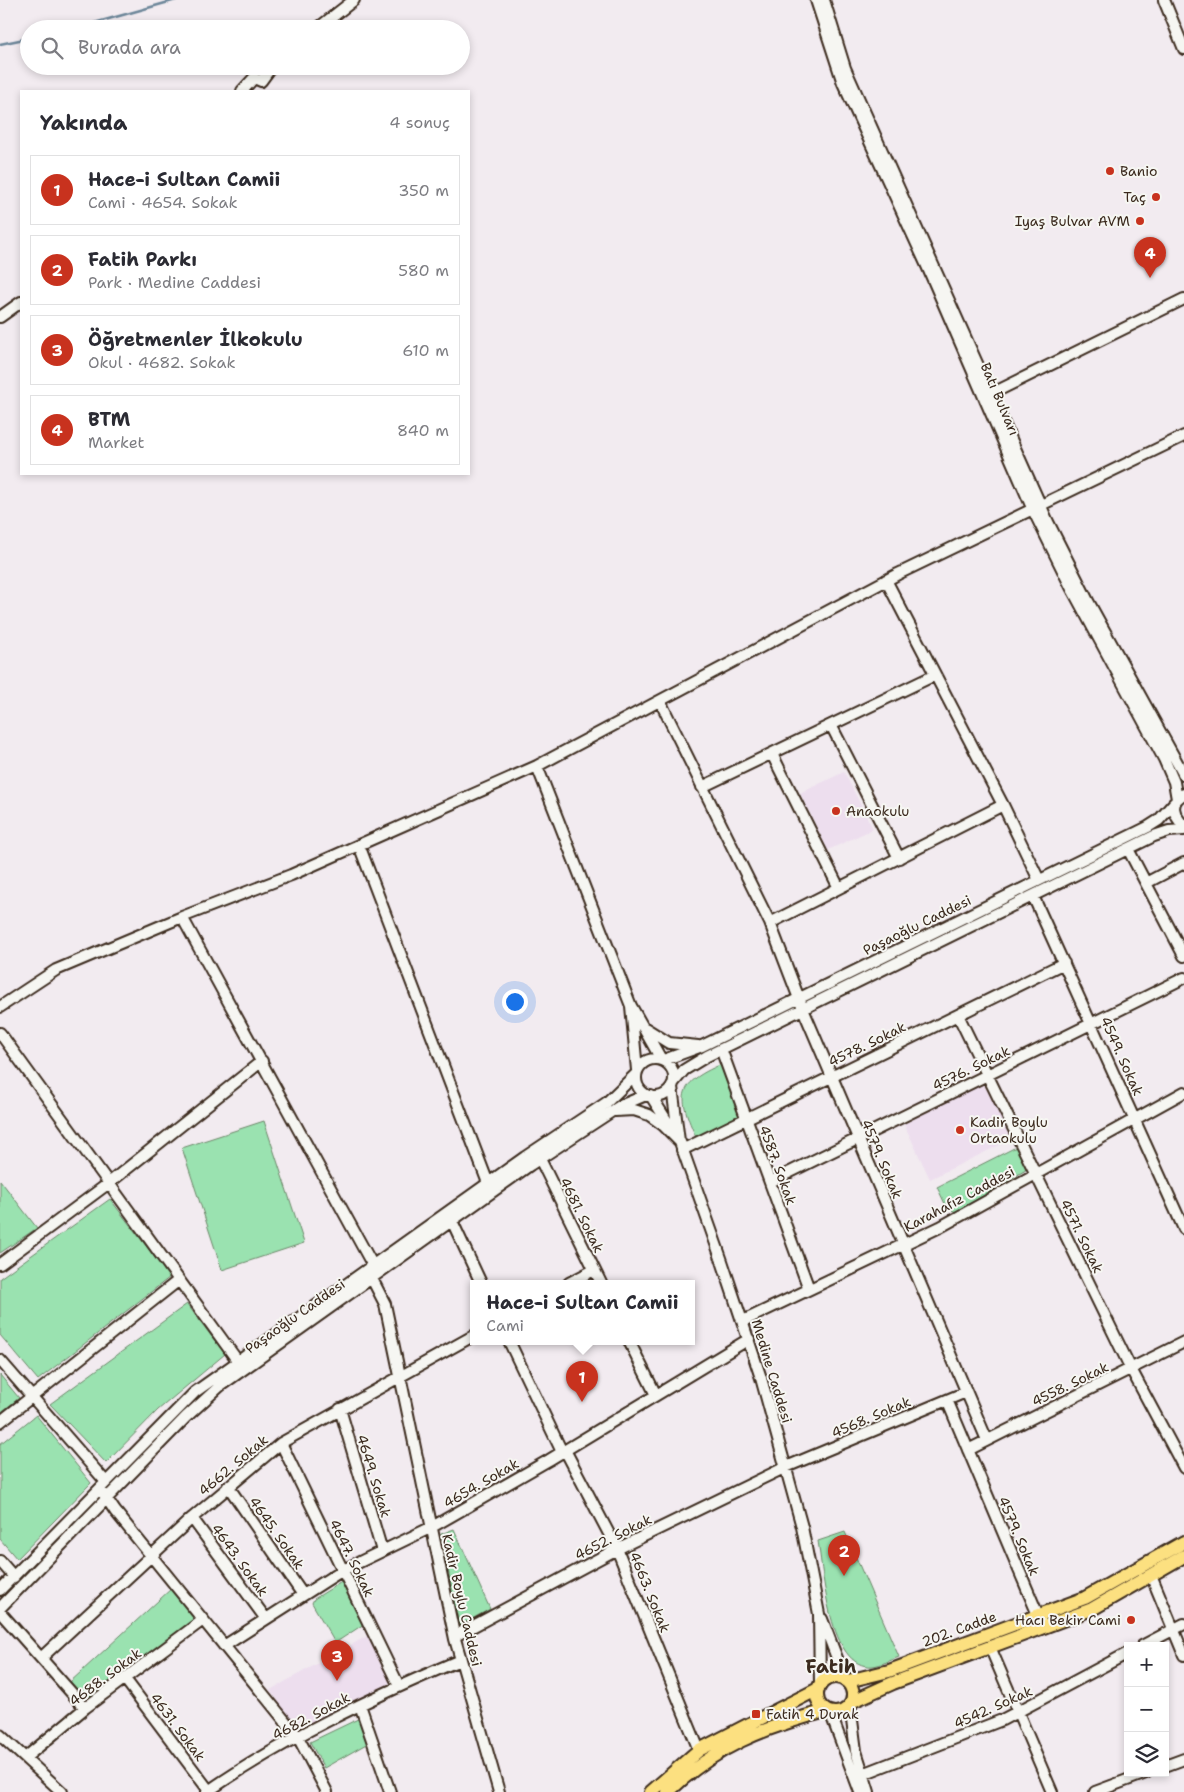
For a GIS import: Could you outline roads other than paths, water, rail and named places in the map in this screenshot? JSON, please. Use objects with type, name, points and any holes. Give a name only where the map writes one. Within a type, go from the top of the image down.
[{"type":"main road","name":"202. Cadde","points":[[852,1703],[893,1683],[990,1647],[1091,1596],[1184,1542]]},
{"type":"main road","name":"202. Cadde","points":[[846,1680],[889,1671],[1040,1622],[1097,1607],[1184,1556]]},
{"type":"main road","points":[[651,1792],[670,1787],[704,1761],[729,1746],[781,1724],[828,1712],[844,1711],[852,1703],[853,1688],[846,1680],[832,1676],[819,1687],[699,1750],[670,1787]]},
{"type":"main road","points":[[819,1687],[818,1700],[828,1712]]},
{"type":"street","points":[[328,20],[354,0]]},
{"type":"street","name":"Batı Bulvarı","points":[[816,0],[843,83],[1037,508],[1071,587],[1164,759],[1174,782],[1178,799],[1174,813],[1184,826]]},
{"type":"street","name":"Batı Bulvarı","points":[[824,0],[845,68],[991,394],[1037,508],[1184,775]]},
{"type":"street","points":[[1164,0],[1184,49]]},
{"type":"street","points":[[243,90],[254,78],[261,81],[265,75]]},
{"type":"street","points":[[991,394],[1184,299]]},
{"type":"street","points":[[0,317],[20,303]]},
{"type":"street","points":[[0,1007],[56,970],[182,917],[291,875],[538,766],[886,580],[1184,436]]},
{"type":"street","points":[[886,580],[1003,805],[1039,880]]},
{"type":"street","points":[[702,787],[935,675]]},
{"type":"street","name":"4579. Sokak","points":[[660,701],[770,923],[803,1009],[987,1440]]},
{"type":"street","points":[[831,725],[900,858]]},
{"type":"street","points":[[772,754],[839,888]]},
{"type":"street","points":[[538,766],[631,1006],[663,1060],[672,1067],[673,1085],[665,1094],[648,1096],[637,1085],[631,1006]]},
{"type":"street","name":"Paşaoğlu Caddesi","points":[[663,1060],[702,1046],[1154,824],[1178,799]]},
{"type":"street","points":[[770,923],[1003,805]]},
{"type":"street","name":"Paşaoğlu Caddesi","points":[[673,1085],[692,1064],[721,1049],[1161,833],[1184,830]]},
{"type":"street","points":[[359,845],[488,1182]]},
{"type":"street","points":[[1128,849],[1184,956]]},
{"type":"street","points":[[1146,883],[1184,862]]},
{"type":"street","name":"4549. Sokak","points":[[1033,896],[1184,1229]]},
{"type":"street","name":"Kadir Boylu Caddesi","points":[[182,917],[262,1061],[369,1266],[385,1304],[454,1636],[499,1792]]},
{"type":"street","name":"4578. Sokak","points":[[681,1146],[746,1119],[1064,963]]},
{"type":"street","name":"4576. Sokak","points":[[770,1182],[1184,978]]},
{"type":"street","name":"4571. Sokak","points":[[958,1015],[1037,1173],[1131,1369],[1184,1468]]},
{"type":"street","points":[[641,1024],[654,1036],[669,1043],[702,1046]]},
{"type":"street","points":[[0,1033],[237,1360]]},
{"type":"street","name":"4587. Sokak","points":[[721,1049],[809,1290]]},
{"type":"street","points":[[637,1072],[644,1061],[650,1058],[663,1060]]},
{"type":"street","points":[[0,1264],[109,1183],[262,1061]]},
{"type":"street","name":"Paşaoğlu Caddesi","points":[[0,1590],[195,1392],[237,1360],[488,1182],[606,1103],[637,1072]]},
{"type":"street","name":"Medine Caddesi","points":[[673,1085],[681,1146],[749,1339],[802,1527],[819,1614],[819,1687]]},
{"type":"street","name":"Karahafız Caddesi","points":[[743,1321],[940,1227],[1184,1092]]},
{"type":"street","name":"Paşaoğlu Caddesi","points":[[0,1608],[209,1396],[540,1159],[628,1102],[648,1096]]},
{"type":"street","name":"Medine Caddesi","points":[[648,1096],[681,1146]]},
{"type":"street","points":[[611,1112],[628,1109],[640,1112],[663,1125],[681,1146]]},
{"type":"street","name":"4681. Sokak","points":[[540,1159],[599,1280]]},
{"type":"street","points":[[452,1221],[480,1280]]},
{"type":"street","points":[[575,1280],[594,1270]]},
{"type":"street","points":[[0,1422],[180,1280]]},
{"type":"street","name":"4662. Sokak","points":[[41,1658],[192,1518],[281,1442],[470,1338]]},
{"type":"street","name":"4654. Sokak","points":[[224,1646],[343,1570],[432,1527],[564,1451],[749,1339]]},
{"type":"street","name":"4558. Sokak","points":[[968,1450],[1184,1342]]},
{"type":"street","name":"4663. Sokak","points":[[511,1345],[564,1451],[617,1549],[699,1750]]},
{"type":"street","points":[[631,1345],[656,1395]]},
{"type":"street","points":[[0,1360],[103,1485],[106,1499],[298,1737],[327,1792]]},
{"type":"street","name":"4568. Sokak","points":[[786,1467],[966,1392]]},
{"type":"street","name":"4579. Sokak","points":[[947,1400],[1040,1622]]},
{"type":"street","name":"4649. Sokak","points":[[340,1409],[382,1551]]},
{"type":"street","name":"4647. Sokak","points":[[281,1442],[399,1686]]},
{"type":"street","name":"4652. Sokak","points":[[454,1636],[617,1549],[786,1467]]},
{"type":"street","name":"4645. Sokak","points":[[228,1486],[303,1595]]},
{"type":"street","name":"4643. Sokak","points":[[192,1518],[266,1619]]},
{"type":"street","points":[[0,1561],[14,1577]]},
{"type":"street","points":[[1151,1576],[1184,1654]]},
{"type":"street","points":[[0,1612],[86,1708]]},
{"type":"street","name":"Medine Caddesi","points":[[819,1614],[846,1680]]},
{"type":"street","name":"4688. Sokak","points":[[25,1758],[86,1708],[203,1620]]},
{"type":"street","points":[[1149,1642],[1184,1624]]},
{"type":"street","points":[[990,1647],[1052,1792]]},
{"type":"street","name":"4542. Sokak","points":[[863,1774],[1018,1713],[1124,1656]]},
{"type":"street","name":"4682. Sokak","points":[[208,1791],[298,1737],[399,1686],[460,1660]]},
{"type":"street","name":"4631. Sokak","points":[[125,1679],[208,1791]]},
{"type":"street","points":[[852,1703],[854,1744],[869,1792]]},
{"type":"street","points":[[360,1705],[390,1792]]},
{"type":"street","points":[[828,1712],[860,1792]]},
{"type":"street","points":[[0,1735],[62,1792]]},
{"type":"street","points":[[1169,1765],[1184,1759]]},
{"type":"street","points":[[1095,1792],[1135,1777]]},
{"type":"waterway","points":[[105,20],[176,0]]},
{"type":"waterway","points":[[0,44],[20,40]]},
{"type":"place","name":"Banio","points":[[1110,171]]},
{"type":"place","name":"Taç","points":[[1156,197]]},
{"type":"place","name":"Iyaş Bulvar AVM","points":[[1140,221]]},
{"type":"place","name":"BTM","points":[[1150,278]]},
{"type":"place","name":"Anaokulu","points":[[836,811]]},
{"type":"place","name":"Kadir Boylu Ortaokulu","points":[[960,1130]]},
{"type":"place","name":"Hace-i Sultan Camii","points":[[582,1402]]},
{"type":"place","name":"Fatih Parkı","points":[[844,1576]]},
{"type":"place","name":"Hacı Bekir Cami","points":[[1131,1620]]},
{"type":"place","name":"Öğretmenler İlkokulu","points":[[337,1681]]},
{"type":"place","name":"Fatih 4 Durak","points":[[756,1714]]},
{"type":"district","name":"Fatih","points":[[831,1666]]}]
